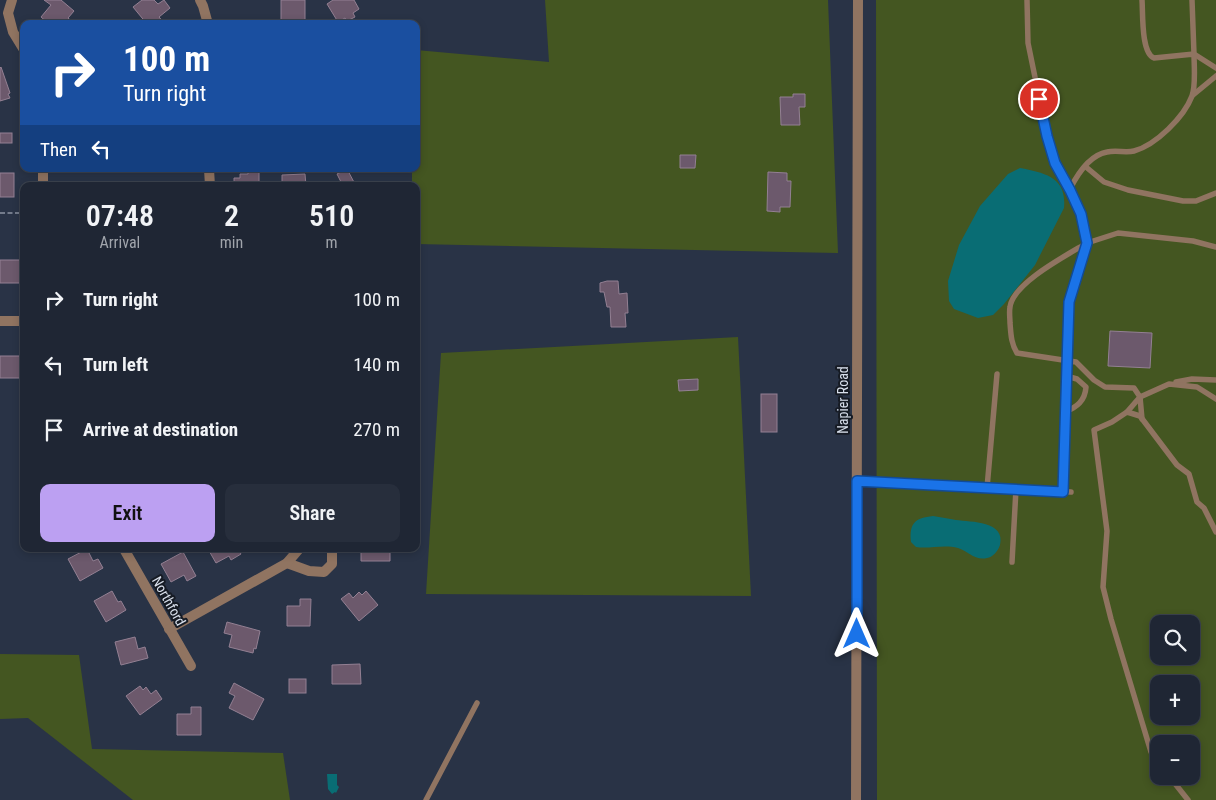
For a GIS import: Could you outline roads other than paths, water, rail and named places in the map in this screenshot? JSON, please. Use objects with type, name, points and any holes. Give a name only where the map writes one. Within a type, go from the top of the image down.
[{"type":"street","points":[[12,0],[8,13],[14,32],[20,43]]},
{"type":"street","points":[[200,0],[207,20]]},
{"type":"street","name":"Napier Road","points":[[856,800],[858,0]]},
{"type":"street","points":[[0,321],[20,321]]},
{"type":"street","name":"Northford","points":[[126,552],[191,666]]},
{"type":"street","points":[[169,628],[287,563],[296,552]]},
{"type":"street","points":[[287,563],[309,571],[324,572],[332,564],[332,552]]},
{"type":"lane","points":[[1027,0],[1028,43],[1047,136],[1055,163],[1081,214],[1087,243],[1069,302],[1063,492]]},
{"type":"lane","points":[[1142,0],[1144,38],[1146,52],[1149,56],[1154,58],[1194,54],[1216,68]]},
{"type":"lane","points":[[1192,0],[1193,95]]},
{"type":"lane","points":[[1070,190],[1076,176],[1095,158],[1107,152],[1134,151],[1151,142],[1180,118],[1193,95],[1216,76]]},
{"type":"lane","points":[[1086,167],[1104,182],[1156,196],[1183,201],[1196,201],[1216,193]]},
{"type":"lane","points":[[1142,419],[1140,397],[1134,388],[1105,387],[1094,380],[1076,362],[1017,353],[1012,345],[1010,306],[1018,292],[1054,262],[1087,243],[1118,233],[1193,241],[1216,247]]},
{"type":"lane","points":[[987,488],[998,374]]},
{"type":"lane","points":[[1065,412],[1075,408],[1084,396],[1086,387],[1076,379],[1066,376]]},
{"type":"lane","points":[[1150,752],[1103,587],[1106,532],[1094,430],[1112,422],[1127,412],[1140,397],[1169,384],[1192,379],[1216,380]]},
{"type":"lane","points":[[1169,384],[1197,387],[1216,399]]},
{"type":"lane","points":[[1127,412],[1140,416],[1177,465],[1189,474],[1197,502],[1204,508],[1216,532]]},
{"type":"lane","points":[[857,481],[1071,492]]},
{"type":"lane","points":[[1012,562],[1016,489]]},
{"type":"lane","points":[[426,800],[478,704]]},
{"type":"lane","points":[[1176,785],[1188,800]]}]
